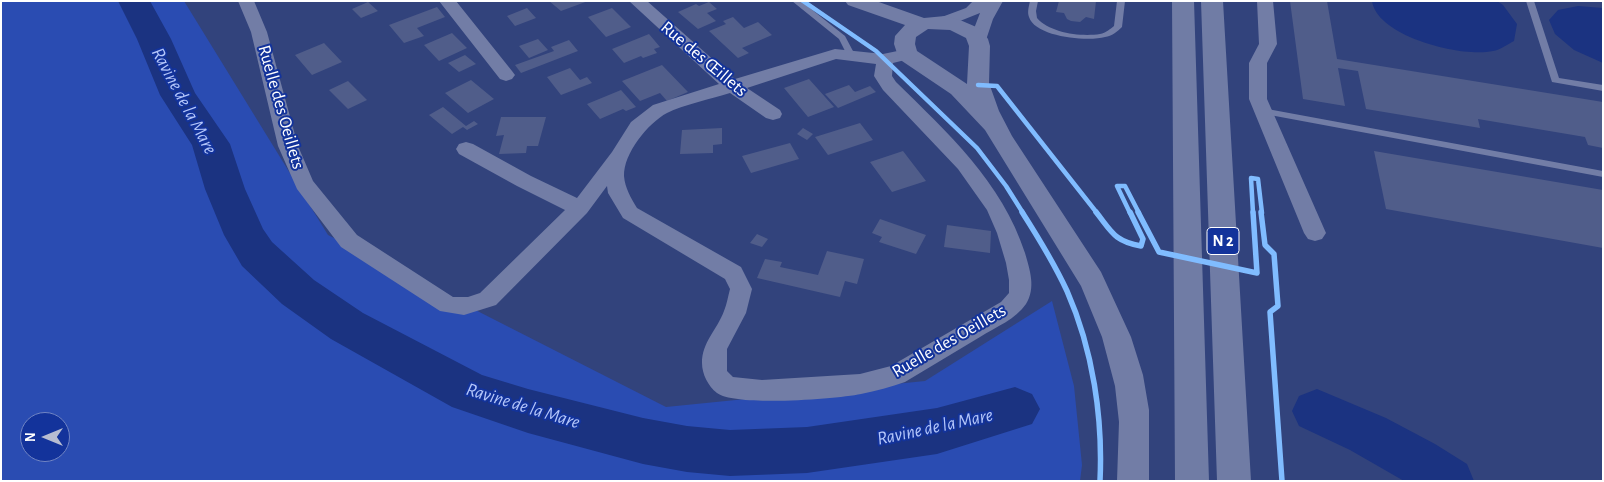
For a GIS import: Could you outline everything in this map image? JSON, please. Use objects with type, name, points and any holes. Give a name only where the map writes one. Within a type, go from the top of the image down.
[{"type":"highway","name":"N 2","points":[[1183,1],[1192,481]]},
{"type":"highway","name":"N 2","points":[[1212,1],[1234,481]]},
{"type":"street","name":"Ruelle des Oeillets","points":[[246,1],[259,32],[288,146],[304,184],[349,241],[448,305],[467,306],[488,299],[580,208],[638,126],[660,109],[733,88],[835,54],[850,53],[869,58],[885,59],[905,46]]},
{"type":"street","points":[[447,1],[506,75]]},
{"type":"street","name":"Rue des Œillets","points":[[637,1],[733,88],[773,114]]},
{"type":"street","points":[[848,1],[905,46],[916,62],[930,68],[959,89],[995,126]]},
{"type":"street","points":[[855,1],[922,24]]},
{"type":"street","points":[[905,46],[910,30],[922,24],[945,22],[972,12],[982,1]]},
{"type":"street","points":[[995,1],[985,19],[978,49],[978,85],[995,126],[1097,289],[1116,340],[1130,387],[1135,446],[1133,481]]},
{"type":"street","points":[[1264,1],[1268,44],[1258,64],[1258,99],[1315,233]]},
{"type":"street","points":[[945,22],[965,28],[978,49]]},
{"type":"street","points":[[930,68],[958,69],[969,65],[978,49]]},
{"type":"street","name":"Ruelle des Oeillets","points":[[622,150],[614,174],[618,193],[630,213],[733,272],[740,290],[735,313],[715,348],[714,364],[716,375],[726,386],[742,390],[792,389],[860,384],[897,375],[1009,308],[1020,294],[1020,274],[1007,230],[980,182],[963,161],[889,86],[883,76],[885,59]]},
{"type":"street","points":[[466,149],[524,182],[580,208]]},
{"type":"lane","points":[[796,1],[842,38],[850,53]]},
{"type":"lane","points":[[1034,1],[1031,11],[1033,19],[1040,26],[1050,30],[1087,36],[1101,36],[1112,32],[1118,27],[1121,1]]},
{"type":"lane","points":[[1530,1],[1555,80],[1603,88]]},
{"type":"lane","points":[[1262,111],[1603,174]]},
{"type":"shaded area","points":[[1,1],[184,1],[328,235],[666,407],[925,381],[1052,301],[1074,386],[1082,465],[1080,481],[1,481]]},
{"type":"shaded area","points":[[1372,1],[1497,1],[1503,5],[1517,24],[1514,41],[1496,50],[1479,52],[1443,48],[1423,42],[1389,25],[1377,14]]},
{"type":"shaded area","points":[[1578,6],[1603,8],[1603,63],[1574,50],[1555,34],[1549,20],[1558,10]]},
{"type":"building","points":[[549,1],[588,1],[561,11]]},
{"type":"building","points":[[1059,1],[1096,1],[1094,19],[1086,17],[1080,22],[1067,19],[1064,13],[1056,12]]},
{"type":"building","points":[[1290,1],[1327,1],[1337,59],[1603,102],[1603,148],[1588,145],[1585,137],[1478,119],[1480,128],[1366,109],[1358,71],[1338,68],[1345,106],[1303,99]]},
{"type":"building","points":[[368,2],[378,11],[361,18],[352,9]]},
{"type":"building","points":[[709,2],[717,9],[707,13],[716,21],[698,29],[678,12],[696,4],[699,6]]},
{"type":"building","points":[[437,7],[445,17],[417,28],[424,36],[404,43],[389,25]]},
{"type":"building","points":[[527,8],[536,18],[515,26],[507,16]]},
{"type":"building","points":[[612,8],[631,27],[606,37],[588,17]]},
{"type":"building","points":[[733,17],[744,28],[758,22],[772,35],[742,48],[749,53],[738,58],[709,31],[726,24],[723,21]]},
{"type":"building","points":[[452,33],[467,48],[439,61],[424,45]]},
{"type":"building","points":[[649,34],[660,47],[654,49],[657,53],[643,58],[641,56],[624,63],[612,49]]},
{"type":"building","points":[[538,39],[548,50],[529,58],[519,46]]},
{"type":"building","points":[[569,40],[578,51],[521,73],[515,65],[554,51],[551,47]]},
{"type":"building","points":[[324,43],[342,62],[312,75],[295,55]]},
{"type":"building","points":[[465,55],[476,64],[459,72],[448,63]]},
{"type":"building","points":[[662,65],[688,92],[667,101],[660,93],[640,101],[622,81]]},
{"type":"building","points":[[570,68],[580,80],[587,77],[592,83],[561,95],[547,77]]},
{"type":"building","points":[[809,79],[834,107],[808,117],[784,88]]},
{"type":"building","points":[[471,80],[494,99],[468,113],[445,93]]},
{"type":"building","points":[[348,81],[367,100],[348,109],[329,90]]},
{"type":"building","points":[[849,85],[855,92],[870,86],[876,92],[838,108],[825,94]]},
{"type":"building","points":[[621,90],[636,107],[626,111],[623,109],[600,119],[587,104]]},
{"type":"building","points":[[443,107],[466,126],[474,121],[478,124],[467,130],[463,127],[452,134],[429,115]]},
{"type":"building","points":[[501,117],[546,117],[538,146],[527,146],[526,153],[499,154],[504,135],[496,136]]},
{"type":"building","points":[[860,123],[873,140],[828,155],[815,137]]},
{"type":"building","points":[[722,128],[722,144],[713,145],[713,153],[680,154],[682,130]]},
{"type":"building","points":[[803,128],[813,134],[807,140],[797,134]]},
{"type":"building","points":[[790,143],[799,159],[751,173],[742,156]]},
{"type":"building","points":[[903,151],[926,181],[892,192],[870,162]]},
{"type":"building","points":[[1374,151],[1603,190],[1603,248],[1386,209]]},
{"type":"building","points":[[880,219],[926,235],[916,254],[879,242],[882,237],[872,233]]},
{"type":"building","points":[[947,225],[991,231],[990,253],[944,247]]},
{"type":"building","points":[[757,234],[768,239],[762,247],[750,243]]},
{"type":"building","points":[[827,251],[864,259],[857,284],[845,281],[840,297],[757,278],[765,259],[782,262],[780,267],[818,275]]},
{"type":"waterway","name":"Ravine de la Mare","points":[[134,1],[154,39],[178,95],[211,144],[225,189],[245,235],[257,254],[298,292],[347,326],[469,392],[528,411],[643,441],[687,449],[730,453],[807,450],[937,431],[1015,409]]},
{"type":"waterway","name":"Ravine de la Mare","points":[[1317,411],[1384,442],[1417,460],[1448,481]]},
{"type":"cycle path","points":[[803,1],[876,51],[977,148],[1006,186],[1045,249],[1067,292],[1086,347],[1097,404],[1101,456],[1100,481]]},
{"type":"cycle path","points":[[978,85],[997,86],[1117,238],[1125,243],[1141,246],[1143,239],[1117,186],[1125,186],[1159,252],[1257,273],[1251,178],[1258,179],[1265,245],[1274,254],[1278,306],[1270,312],[1282,481]]}]
